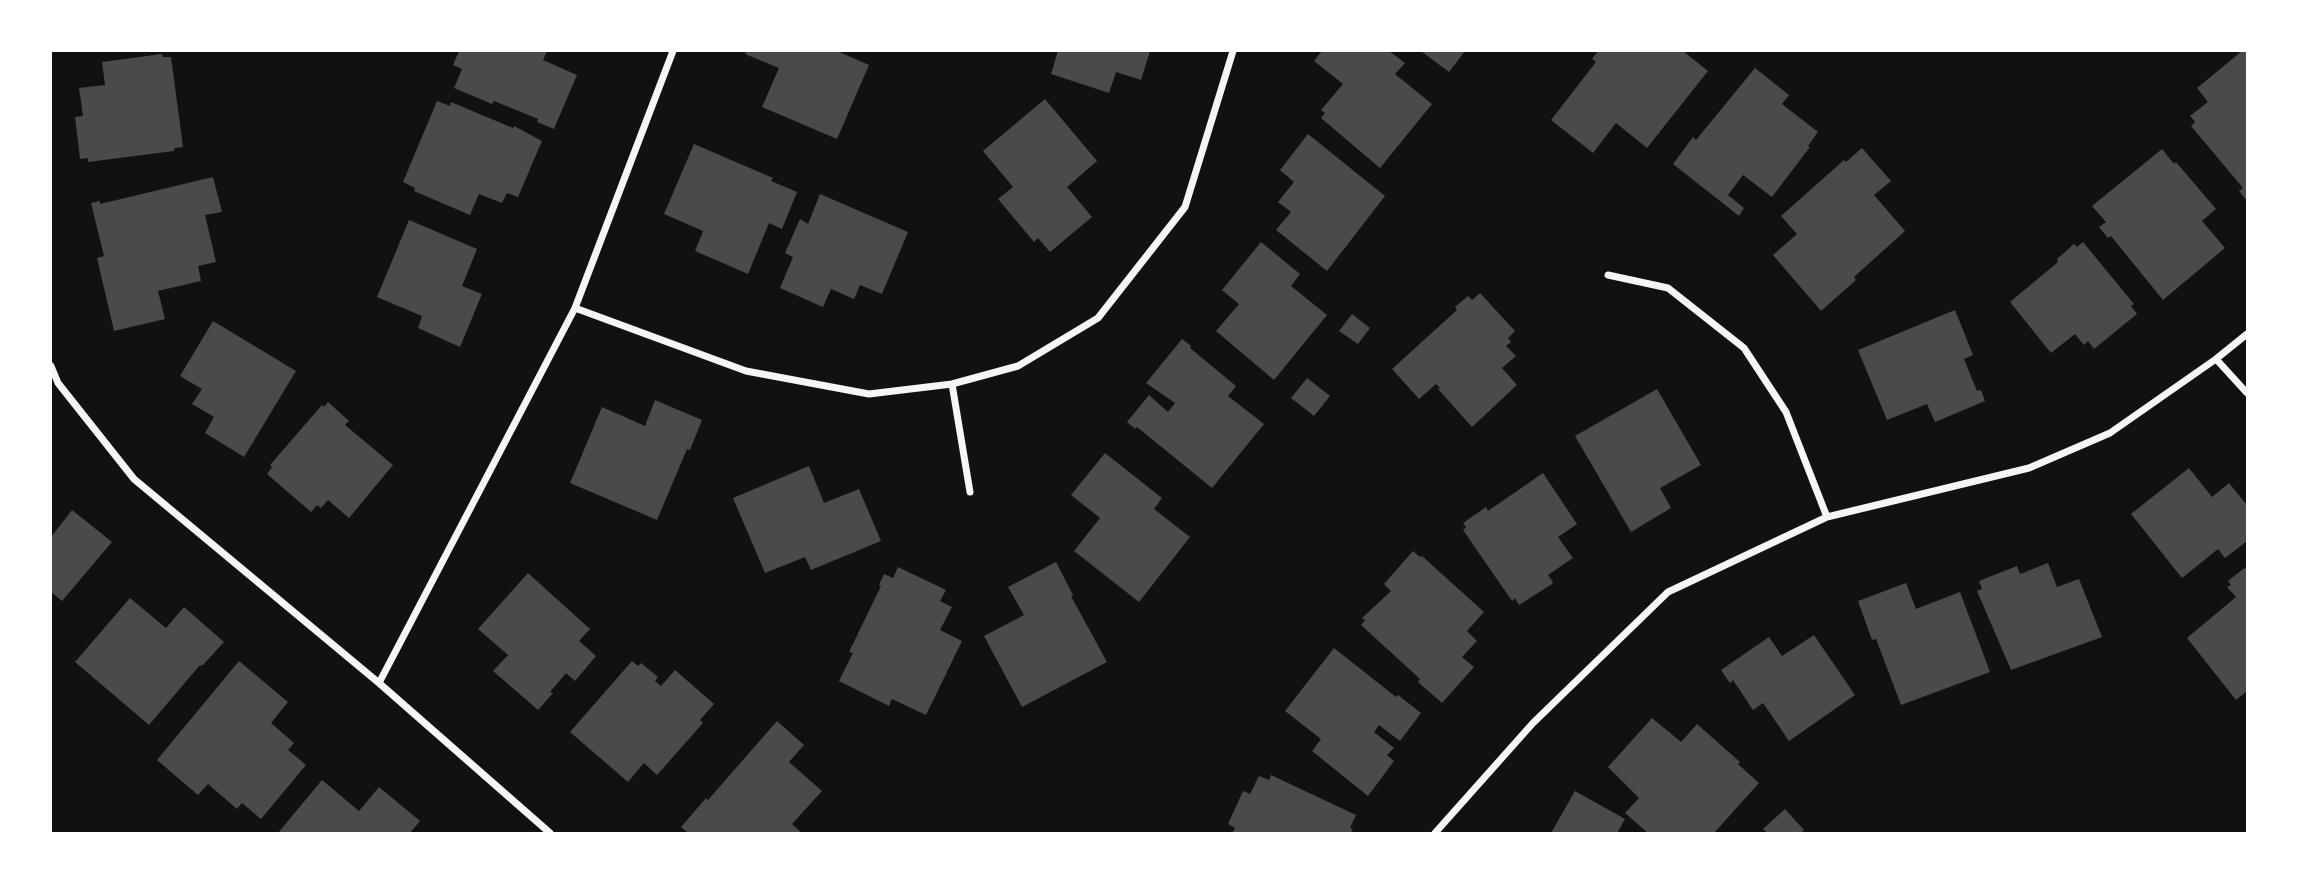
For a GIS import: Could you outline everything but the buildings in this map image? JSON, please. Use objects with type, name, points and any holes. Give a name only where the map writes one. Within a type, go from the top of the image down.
[{"type":"street","points":[[379,683],[575,308],[673,51]]},
{"type":"street","points":[[575,308],[746,371],[869,394],[952,384],[1018,366],[1098,318],[1185,207],[1233,51]]},
{"type":"street","points":[[1608,275],[1668,288],[1744,348],[1786,412],[1827,516]]},
{"type":"street","points":[[1435,833],[1533,723],[1668,592],[1827,516],[2029,468],[2110,433],[2216,359],[2247,334]]},
{"type":"street","points":[[2216,359],[2247,393]]},
{"type":"street","points":[[51,366],[58,383],[134,479],[379,683],[550,833]]},
{"type":"street","points":[[952,384],[970,492]]}]
